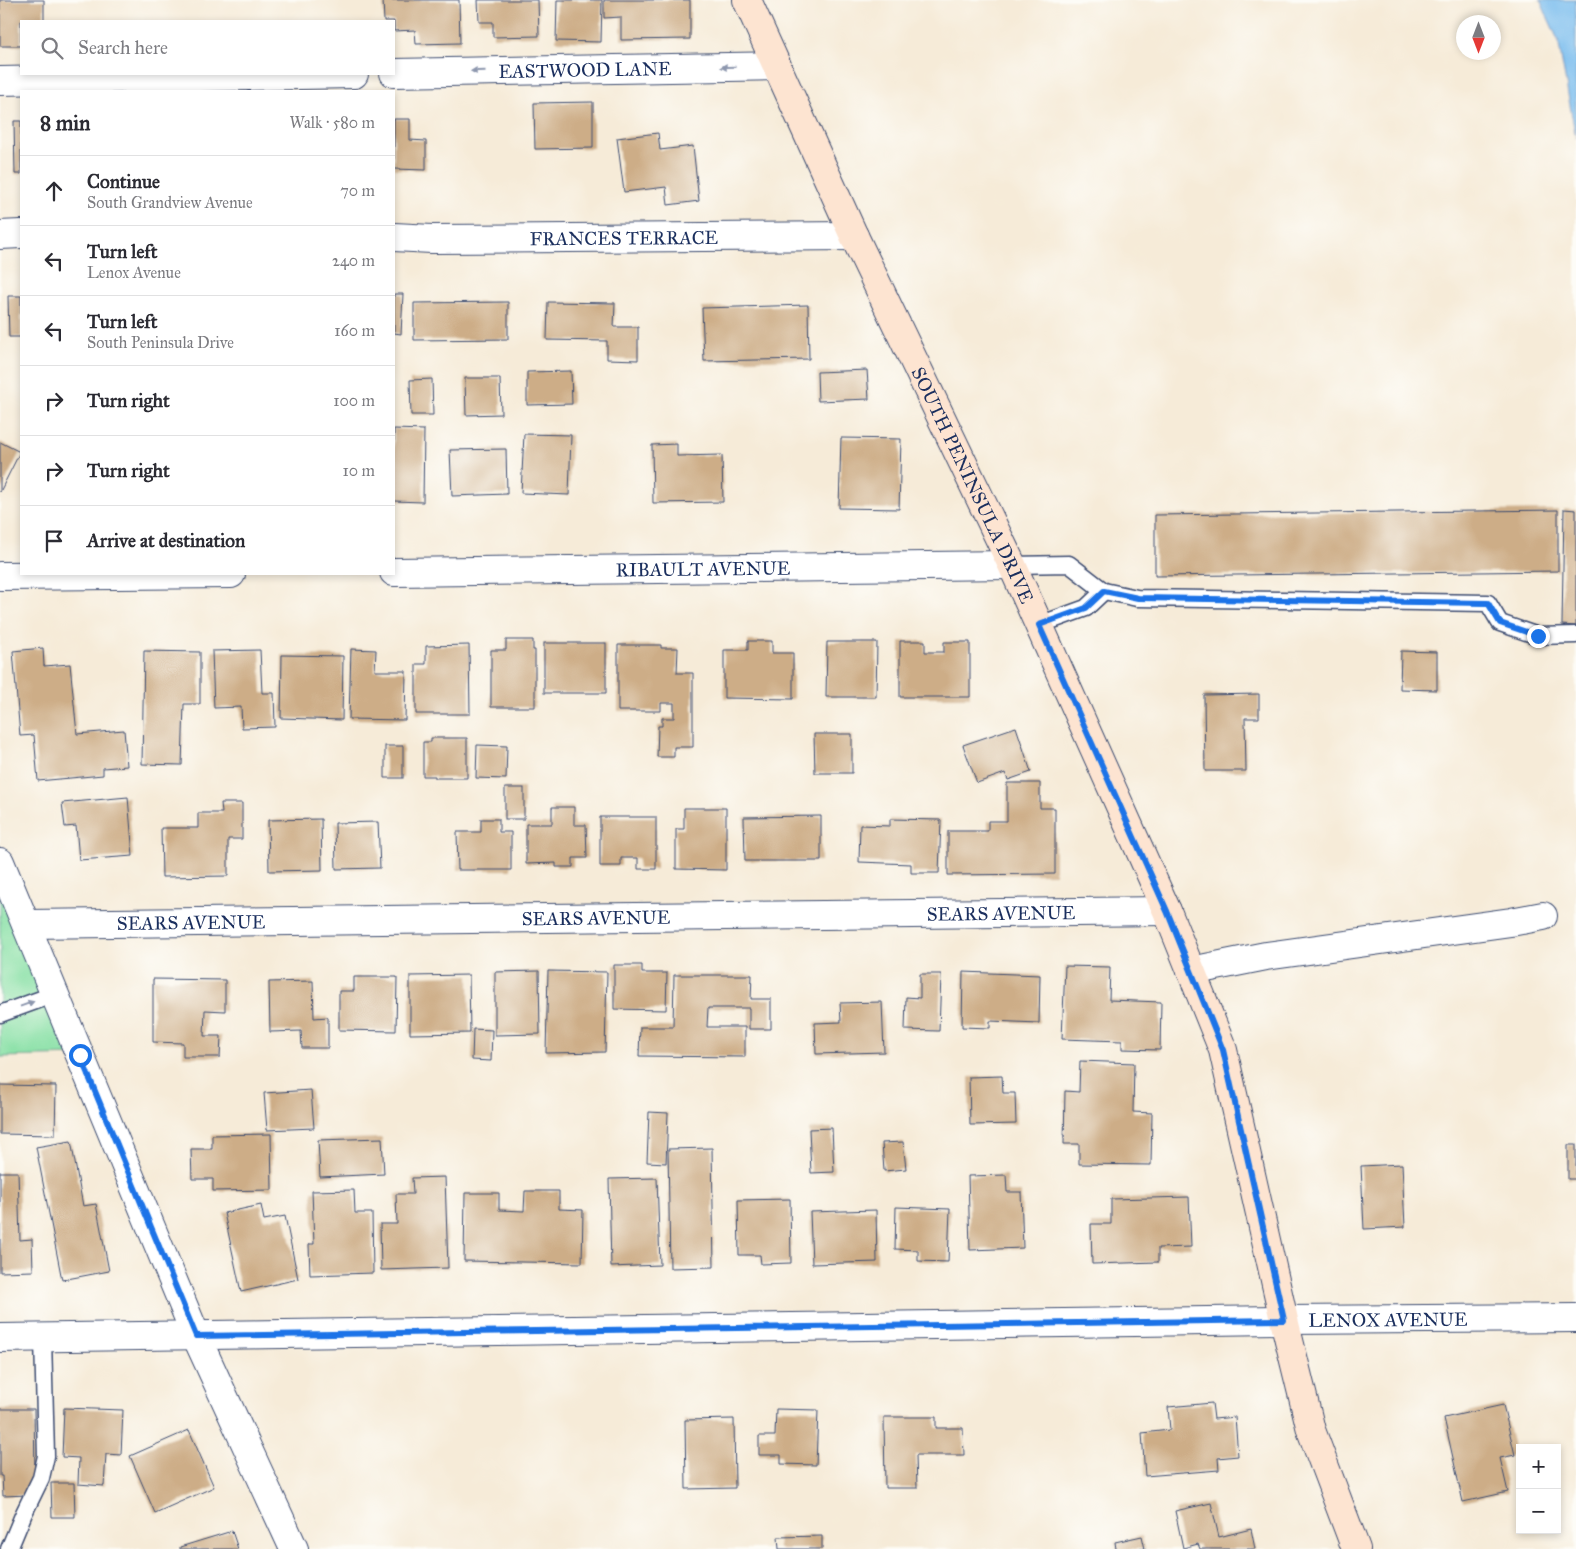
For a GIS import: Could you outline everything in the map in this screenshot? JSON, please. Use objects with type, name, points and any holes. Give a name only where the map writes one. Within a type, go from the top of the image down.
[{"type":"main road","name":"SOUTH PENINSULA DRIVE","points":[[746,0],[854,236],[1039,625],[1167,911],[1223,1050],[1311,1430],[1356,1549]]},
{"type":"street","name":"EASTWOOD LANE","points":[[395,73],[777,66]]},
{"type":"street","points":[[0,80],[295,75]]},
{"type":"street","points":[[0,235],[20,234]]},
{"type":"street","name":"FRANCES TERRACE","points":[[395,237],[442,239],[854,236]]},
{"type":"street","name":"RIBAULT AVENUE","points":[[395,572],[1012,566]]},
{"type":"street","points":[[0,576],[116,575]]},
{"type":"street","points":[[0,862],[196,1336],[294,1549]]},
{"type":"street","name":"SEARS AVENUE","points":[[26,924],[1167,911]]},
{"type":"street","points":[[1191,971],[1266,956],[1543,916]]},
{"type":"street","name":"LENOX AVENUE","points":[[0,1338],[1284,1320],[1576,1318]]},
{"type":"lane","points":[[1012,566],[1069,564],[1104,591],[1138,598],[1488,603],[1500,623],[1538,636],[1576,635]]},
{"type":"lane","points":[[1039,625],[1086,608],[1104,591]]},
{"type":"lane","points":[[0,1014],[55,994]]},
{"type":"lane","points":[[9,1549],[41,1478],[46,1456],[43,1338]]},
{"type":"green space","points":[[0,863],[80,1055],[0,1057]]},
{"type":"water","points":[[1540,0],[1576,0],[1576,138],[1558,40]]},
{"type":"building","points":[[0,0],[44,0],[44,20],[20,20],[20,46],[0,46]]},
{"type":"building","points":[[383,0],[459,0],[460,43],[416,44],[415,30],[395,31],[395,20],[384,20]]},
{"type":"building","points":[[478,0],[538,0],[539,36],[493,37],[493,22],[479,22]]},
{"type":"building","points":[[557,0],[602,0],[601,42],[556,41]]},
{"type":"building","points":[[604,0],[690,0],[690,39],[621,40],[621,17],[604,18]]},
{"type":"building","points":[[593,102],[593,148],[535,149],[534,103]]},
{"type":"building","points":[[395,119],[410,119],[410,140],[426,141],[426,170],[395,169]]},
{"type":"building","points":[[14,121],[20,121],[20,174],[15,174]]},
{"type":"building","points":[[658,133],[660,150],[693,146],[699,201],[668,205],[666,187],[624,192],[617,138]]},
{"type":"building","points":[[395,294],[403,294],[401,334],[395,333]]},
{"type":"building","points":[[8,296],[20,296],[20,337],[9,337]]},
{"type":"building","points":[[508,302],[508,339],[414,340],[414,303]]},
{"type":"building","points":[[548,302],[615,303],[614,327],[638,327],[638,360],[607,359],[607,341],[547,340]]},
{"type":"building","points":[[808,305],[809,359],[704,361],[702,308]]},
{"type":"building","points":[[867,370],[869,399],[818,401],[817,372]]},
{"type":"building","points":[[571,371],[572,404],[527,405],[527,372]]},
{"type":"building","points":[[465,378],[500,378],[501,414],[466,415]]},
{"type":"building","points":[[432,379],[433,415],[411,415],[410,380]]},
{"type":"building","points":[[395,429],[424,430],[423,502],[395,501]]},
{"type":"building","points":[[524,434],[571,435],[569,495],[521,493]]},
{"type":"building","points":[[841,438],[901,439],[899,509],[839,508]]},
{"type":"building","points":[[0,442],[20,452],[0,492]]},
{"type":"building","points":[[677,444],[677,456],[722,455],[723,502],[653,503],[652,445]]},
{"type":"building","points":[[506,449],[507,494],[452,496],[450,450]]},
{"type":"building","points":[[1564,509],[1576,510],[1576,626],[1562,625]]},
{"type":"building","points":[[1558,510],[1558,571],[1155,576],[1155,515]]},
{"type":"building","points":[[506,640],[533,640],[533,650],[535,650],[535,707],[491,707],[491,650],[506,650]]},
{"type":"building","points":[[748,641],[772,641],[772,653],[793,653],[793,699],[724,698],[724,650],[748,650]]},
{"type":"building","points":[[900,641],[925,641],[925,652],[944,652],[944,642],[970,642],[970,697],[900,697]]},
{"type":"building","points":[[827,642],[877,642],[876,697],[826,697]]},
{"type":"building","points":[[544,643],[606,643],[606,693],[544,693]]},
{"type":"building","points":[[469,645],[470,714],[416,714],[416,664],[426,664],[426,646]]},
{"type":"building","points":[[618,645],[661,645],[661,648],[678,648],[677,673],[693,673],[693,747],[674,747],[674,757],[657,757],[658,726],[662,726],[662,718],[674,718],[674,703],[661,703],[661,711],[618,711]]},
{"type":"building","points":[[43,648],[44,666],[70,664],[77,734],[124,730],[127,766],[103,768],[103,775],[38,781],[34,735],[20,736],[13,651]]},
{"type":"building","points":[[351,649],[376,650],[375,671],[406,671],[405,720],[349,719]]},
{"type":"building","points":[[260,650],[262,693],[274,693],[275,727],[242,728],[241,707],[214,708],[212,651]]},
{"type":"building","points":[[144,651],[200,652],[200,704],[184,704],[182,765],[142,764]]},
{"type":"building","points":[[1401,651],[1437,652],[1437,690],[1400,689]]},
{"type":"building","points":[[282,655],[343,656],[342,720],[281,718]]},
{"type":"building","points":[[1259,694],[1259,718],[1245,718],[1246,771],[1205,771],[1204,695]]},
{"type":"building","points":[[1016,727],[1031,772],[1008,780],[1005,773],[977,783],[963,745]]},
{"type":"building","points":[[814,734],[852,734],[852,773],[815,773]]},
{"type":"building","points":[[431,738],[467,738],[467,778],[423,776],[423,742],[431,742]]},
{"type":"building","points":[[477,745],[507,746],[506,779],[476,778]]},
{"type":"building","points":[[385,746],[403,746],[403,778],[385,778]]},
{"type":"building","points":[[1007,783],[1040,783],[1040,808],[1055,808],[1055,874],[948,875],[948,831],[988,831],[988,821],[1007,821]]},
{"type":"building","points":[[505,788],[524,788],[524,819],[505,819]]},
{"type":"building","points":[[128,797],[133,856],[79,860],[76,826],[65,827],[62,803]]},
{"type":"building","points":[[221,803],[242,803],[242,839],[228,839],[228,876],[162,877],[161,828],[198,828],[198,813],[222,813]]},
{"type":"building","points":[[552,807],[574,807],[574,825],[586,825],[587,858],[573,858],[573,867],[556,867],[556,863],[526,864],[526,824],[552,824]]},
{"type":"building","points":[[684,808],[726,808],[726,870],[676,869],[676,829],[684,829]]},
{"type":"building","points":[[821,816],[821,861],[745,861],[744,817]]},
{"type":"building","points":[[600,817],[656,817],[656,869],[638,869],[638,858],[621,858],[621,866],[600,866]]},
{"type":"building","points":[[321,819],[322,870],[269,871],[268,820]]},
{"type":"building","points":[[481,819],[499,819],[499,832],[511,832],[511,870],[458,870],[457,832],[481,832]]},
{"type":"building","points":[[890,819],[941,820],[939,873],[911,873],[911,864],[859,862],[860,825],[890,826]]},
{"type":"building","points":[[378,822],[380,868],[336,869],[335,823]]},
{"type":"building","points":[[614,965],[642,965],[642,973],[667,973],[666,1010],[614,1009]]},
{"type":"building","points":[[1065,966],[1110,967],[1109,1000],[1161,1002],[1160,1050],[1122,1049],[1122,1041],[1062,1039]]},
{"type":"building","points":[[539,971],[540,1034],[495,1035],[495,972]]},
{"type":"building","points":[[548,971],[607,972],[605,1052],[546,1053]]},
{"type":"building","points":[[963,972],[1040,975],[1039,1023],[990,1021],[990,1028],[962,1027]]},
{"type":"building","points":[[920,974],[941,974],[939,1031],[905,1030],[906,997],[920,998]]},
{"type":"building","points":[[469,975],[470,1033],[410,1034],[410,976]]},
{"type":"building","points":[[674,975],[752,975],[751,999],[771,999],[771,1029],[749,1029],[749,1008],[708,1008],[707,1027],[745,1027],[745,1057],[639,1056],[640,1027],[673,1027]]},
{"type":"building","points":[[354,977],[397,977],[396,1031],[339,1030],[339,991],[354,991]]},
{"type":"building","points":[[153,979],[225,980],[225,1011],[205,1010],[204,1036],[221,1036],[220,1057],[183,1057],[183,1043],[153,1042]]},
{"type":"building","points":[[313,981],[314,1018],[328,1017],[328,1048],[302,1048],[301,1031],[270,1032],[269,982]]},
{"type":"building","points":[[882,1002],[884,1052],[816,1054],[815,1023],[841,1022],[840,1003]]},
{"type":"building","points":[[473,1029],[492,1030],[491,1061],[472,1060]]},
{"type":"building","points":[[1080,1061],[1134,1063],[1133,1112],[1152,1113],[1151,1165],[1079,1164],[1079,1144],[1064,1144],[1065,1091],[1079,1092]]},
{"type":"building","points":[[1002,1076],[1003,1093],[1015,1093],[1016,1124],[970,1125],[969,1077]]},
{"type":"building","points":[[0,1085],[56,1086],[55,1135],[0,1134]]},
{"type":"building","points":[[311,1090],[314,1128],[267,1130],[264,1093]]},
{"type":"building","points":[[649,1112],[668,1113],[666,1163],[647,1162]]},
{"type":"building","points":[[832,1128],[834,1172],[811,1173],[809,1129]]},
{"type":"building","points":[[271,1134],[272,1190],[213,1191],[213,1179],[192,1179],[191,1149],[212,1149],[212,1135]]},
{"type":"building","points":[[382,1138],[384,1174],[320,1177],[318,1140]]},
{"type":"building","points":[[71,1141],[83,1206],[96,1204],[109,1271],[62,1280],[36,1147]]},
{"type":"building","points":[[903,1142],[906,1169],[884,1171],[882,1143]]},
{"type":"building","points":[[1568,1145],[1576,1145],[1576,1179],[1568,1179]]},
{"type":"building","points":[[712,1148],[714,1267],[670,1268],[668,1149]]},
{"type":"building","points":[[1402,1164],[1405,1227],[1364,1229],[1361,1166]]},
{"type":"building","points":[[0,1172],[18,1172],[20,1240],[32,1239],[33,1271],[0,1272]]},
{"type":"building","points":[[1006,1175],[1007,1192],[1021,1192],[1023,1248],[970,1250],[968,1176]]},
{"type":"building","points":[[445,1177],[448,1268],[381,1270],[380,1224],[397,1224],[396,1194],[413,1194],[412,1178]]},
{"type":"building","points":[[657,1178],[660,1265],[611,1267],[609,1179]]},
{"type":"building","points":[[354,1190],[355,1213],[372,1213],[373,1273],[310,1275],[309,1244],[314,1244],[312,1191]]},
{"type":"building","points":[[525,1191],[559,1191],[559,1209],[583,1210],[582,1263],[464,1261],[465,1193],[499,1193],[499,1210],[524,1211]]},
{"type":"building","points":[[1189,1197],[1191,1247],[1158,1248],[1158,1262],[1092,1264],[1091,1224],[1111,1224],[1111,1199]]},
{"type":"building","points":[[790,1199],[791,1263],[761,1264],[760,1255],[739,1255],[738,1200]]},
{"type":"building","points":[[261,1205],[264,1220],[285,1216],[298,1279],[241,1292],[224,1213]]},
{"type":"building","points":[[896,1207],[950,1209],[948,1262],[918,1261],[918,1250],[895,1249]]},
{"type":"building","points":[[876,1210],[877,1262],[812,1264],[810,1212]]},
{"type":"building","points":[[1212,1403],[1214,1419],[1235,1417],[1238,1456],[1218,1458],[1219,1470],[1145,1476],[1142,1433],[1170,1430],[1168,1407]]},
{"type":"building","points":[[1503,1405],[1515,1455],[1500,1458],[1508,1492],[1463,1502],[1444,1418]]},
{"type":"building","points":[[64,1408],[123,1410],[121,1455],[106,1454],[104,1486],[78,1484],[79,1458],[62,1457]]},
{"type":"building","points":[[0,1409],[34,1409],[35,1476],[32,1476],[32,1484],[28,1484],[28,1495],[3,1496],[2,1476],[0,1476]]},
{"type":"building","points":[[776,1409],[818,1410],[816,1465],[781,1464],[781,1455],[759,1455],[759,1436],[775,1436]]},
{"type":"building","points":[[884,1417],[936,1417],[936,1428],[963,1428],[964,1455],[916,1455],[917,1488],[885,1488]]},
{"type":"building","points":[[734,1419],[735,1488],[686,1489],[685,1420]]},
{"type":"building","points":[[189,1430],[214,1487],[155,1513],[130,1456]]},
{"type":"building","points":[[51,1483],[74,1483],[75,1517],[52,1517]]},
{"type":"building","points":[[1211,1503],[1219,1537],[1251,1529],[1255,1549],[1200,1549],[1198,1544],[1183,1548],[1175,1511]]},
{"type":"building","points":[[232,1531],[238,1549],[180,1549],[180,1547]]},
{"type":"building","points":[[822,1536],[822,1549],[779,1549],[778,1537]]},
{"type":"building","points":[[1142,1536],[1145,1549],[1116,1549],[1115,1542]]},
{"type":"route","points":[[80,1055],[196,1336],[1284,1320],[1223,1050],[1167,911],[1039,625],[1086,608],[1104,591],[1138,598],[1488,603],[1500,623],[1538,636]]}]
